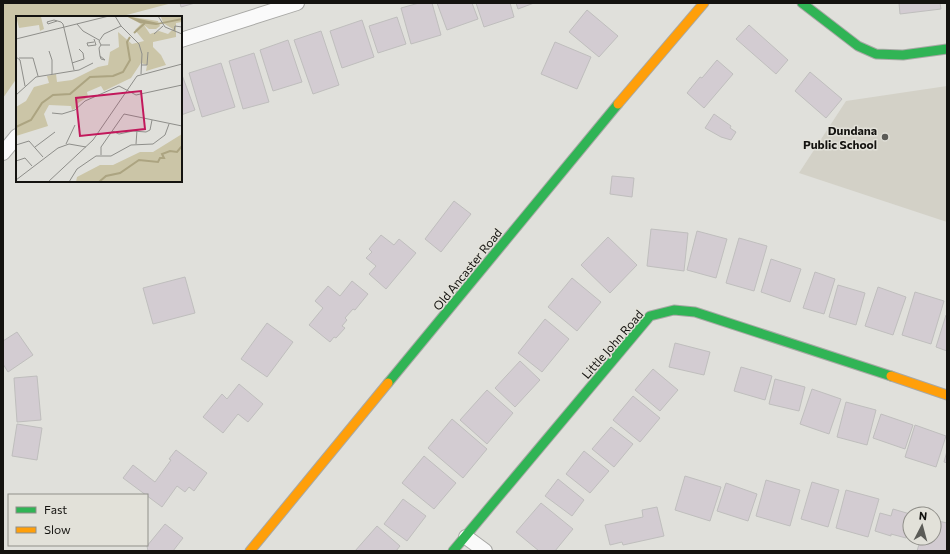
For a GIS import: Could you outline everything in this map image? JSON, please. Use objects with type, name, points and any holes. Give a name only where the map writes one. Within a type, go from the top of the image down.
[{"type":"street","points":[[182,40],[297,3]]},
{"type":"street","name":"Old Ancaster Road","points":[[250,551],[582,147],[704,3]]},
{"type":"street","points":[[802,3],[858,46],[876,54],[903,55],[947,49]]},
{"type":"street","points":[[3,153],[16,137]]},
{"type":"street","name":"Little John Road","points":[[453,551],[650,316],[674,310],[695,312],[947,395]]},
{"type":"street","points":[[466,537],[485,551]]},
{"type":"shaded area","points":[[3,3],[172,3],[123,16],[16,16],[16,79],[3,98]]},
{"type":"shaded area","name":"Dundana Public School","points":[[947,86],[947,222],[799,173],[846,101]]},
{"type":"building","points":[[180,3],[195,3],[181,7]]},
{"type":"building","points":[[419,3],[432,3],[441,35],[411,44],[401,8]]},
{"type":"building","points":[[437,3],[472,3],[478,19],[447,30]]},
{"type":"building","points":[[476,3],[510,3],[514,17],[484,27]]},
{"type":"building","points":[[516,3],[534,3],[518,9]]},
{"type":"building","points":[[899,3],[940,3],[941,9],[900,14]]},
{"type":"building","points":[[587,10],[618,36],[599,57],[569,32]]},
{"type":"building","points":[[397,17],[406,44],[378,53],[369,26]]},
{"type":"building","points":[[362,20],[374,57],[342,68],[330,31]]},
{"type":"building","points":[[749,25],[788,60],[776,74],[736,39]]},
{"type":"building","points":[[321,31],[339,85],[313,94],[294,40]]},
{"type":"building","points":[[288,40],[302,82],[273,91],[260,50]]},
{"type":"building","points":[[555,42],[591,57],[577,89],[541,74]]},
{"type":"building","points":[[254,53],[269,102],[243,109],[229,61]]},
{"type":"building","points":[[717,60],[733,74],[704,108],[687,93]]},
{"type":"building","points":[[221,63],[235,107],[202,117],[189,73]]},
{"type":"building","points":[[810,72],[842,99],[826,118],[795,91]]},
{"type":"building","points":[[182,75],[195,110],[182,115]]},
{"type":"building","points":[[714,114],[731,126],[730,128],[736,132],[731,140],[721,137],[705,128]]},
{"type":"building","points":[[612,176],[634,178],[632,197],[610,194]]},
{"type":"building","points":[[454,201],[471,214],[441,252],[425,239]]},
{"type":"building","points":[[651,229],[688,233],[684,271],[647,266]]},
{"type":"building","points":[[697,231],[727,239],[716,278],[687,270]]},
{"type":"building","points":[[381,235],[394,245],[399,239],[416,253],[386,289],[369,274],[376,266],[366,258],[372,252],[369,249]]},
{"type":"building","points":[[608,237],[637,265],[610,293],[581,265]]},
{"type":"building","points":[[739,238],[767,246],[754,291],[726,283]]},
{"type":"building","points":[[771,259],[801,269],[790,302],[761,292]]},
{"type":"building","points":[[815,272],[835,279],[824,314],[803,308]]},
{"type":"building","points":[[185,277],[195,313],[153,324],[143,288]]},
{"type":"building","points":[[572,278],[601,302],[577,331],[548,307]]},
{"type":"building","points":[[352,281],[368,294],[355,310],[353,309],[345,318],[347,320],[342,326],[345,328],[330,342],[309,325],[323,308],[315,301],[328,286],[340,296]]},
{"type":"building","points":[[838,285],[865,293],[856,325],[829,317]]},
{"type":"building","points":[[878,287],[906,297],[893,335],[865,326]]},
{"type":"building","points":[[915,292],[944,301],[931,344],[902,335]]},
{"type":"building","points":[[946,315],[947,316],[947,351],[936,347]]},
{"type":"building","points":[[545,319],[569,339],[542,372],[518,353]]},
{"type":"building","points":[[267,323],[293,342],[267,377],[241,359]]},
{"type":"building","points":[[17,332],[33,355],[8,372],[3,364],[3,341]]},
{"type":"building","points":[[675,343],[710,352],[704,375],[669,367]]},
{"type":"building","points":[[520,361],[540,380],[515,407],[495,388]]},
{"type":"building","points":[[741,367],[772,376],[765,400],[734,391]]},
{"type":"building","points":[[653,369],[678,390],[660,411],[635,390]]},
{"type":"building","points":[[37,376],[41,420],[17,422],[14,378]]},
{"type":"building","points":[[775,379],[805,387],[799,411],[769,404]]},
{"type":"building","points":[[239,384],[263,404],[248,422],[238,414],[223,433],[203,417],[222,394],[227,399]]},
{"type":"building","points":[[812,389],[841,399],[829,434],[800,424]]},
{"type":"building","points":[[487,390],[513,413],[487,444],[460,420]]},
{"type":"building","points":[[633,396],[660,418],[640,442],[613,420]]},
{"type":"building","points":[[846,402],[876,410],[867,445],[837,437]]},
{"type":"building","points":[[881,414],[913,425],[905,449],[873,438]]},
{"type":"building","points":[[452,419],[487,449],[463,478],[428,448]]},
{"type":"building","points":[[17,424],[42,428],[37,460],[12,456]]},
{"type":"building","points":[[915,425],[946,436],[936,467],[905,457]]},
{"type":"building","points":[[611,427],[633,444],[614,467],[592,449]]},
{"type":"building","points":[[176,450],[207,473],[194,491],[189,487],[185,492],[177,486],[162,507],[148,497],[148,494],[145,494],[123,478],[133,465],[155,482],[171,460],[169,459]]},
{"type":"building","points":[[584,451],[609,471],[590,493],[566,474]]},
{"type":"building","points":[[947,451],[947,463],[944,462]]},
{"type":"building","points":[[424,456],[456,483],[434,509],[402,483]]},
{"type":"building","points":[[685,476],[721,487],[710,521],[675,510]]},
{"type":"building","points":[[558,479],[584,500],[572,516],[545,496]]},
{"type":"building","points":[[766,480],[800,490],[790,526],[756,516]]},
{"type":"building","points":[[812,482],[839,490],[828,527],[801,519]]},
{"type":"building","points":[[726,483],[757,494],[748,521],[717,511]]},
{"type":"building","points":[[846,490],[879,499],[868,537],[836,528]]},
{"type":"building","points":[[403,499],[426,516],[407,541],[384,524]]},
{"type":"building","points":[[541,503],[573,529],[555,551],[539,551],[516,532]]},
{"type":"building","points":[[657,507],[664,536],[623,545],[622,542],[610,545],[605,525],[643,517],[642,510]]},
{"type":"building","points":[[893,509],[902,512],[902,537],[891,534],[891,536],[875,531],[880,513],[891,516]]},
{"type":"building","points":[[942,522],[947,523],[947,551],[917,551],[919,546],[942,546]]},
{"type":"building","points":[[165,524],[183,538],[173,551],[148,551],[148,545]]},
{"type":"building","points":[[377,526],[400,546],[396,551],[355,551]]},
{"type":"traffic: fast","points":[[802,3],[858,46],[876,54],[903,55],[947,49]]},
{"type":"traffic: fast","points":[[388,383],[618,104]]},
{"type":"traffic: fast","points":[[453,551],[650,316],[674,310],[695,312],[891,376]]},
{"type":"traffic: slow","points":[[618,104],[704,3]]},
{"type":"traffic: slow","points":[[891,376],[947,395]]},
{"type":"traffic: slow","points":[[250,551],[388,383]]},
{"type":"place","name":"Dundana Public School","points":[[885,137]]}]
